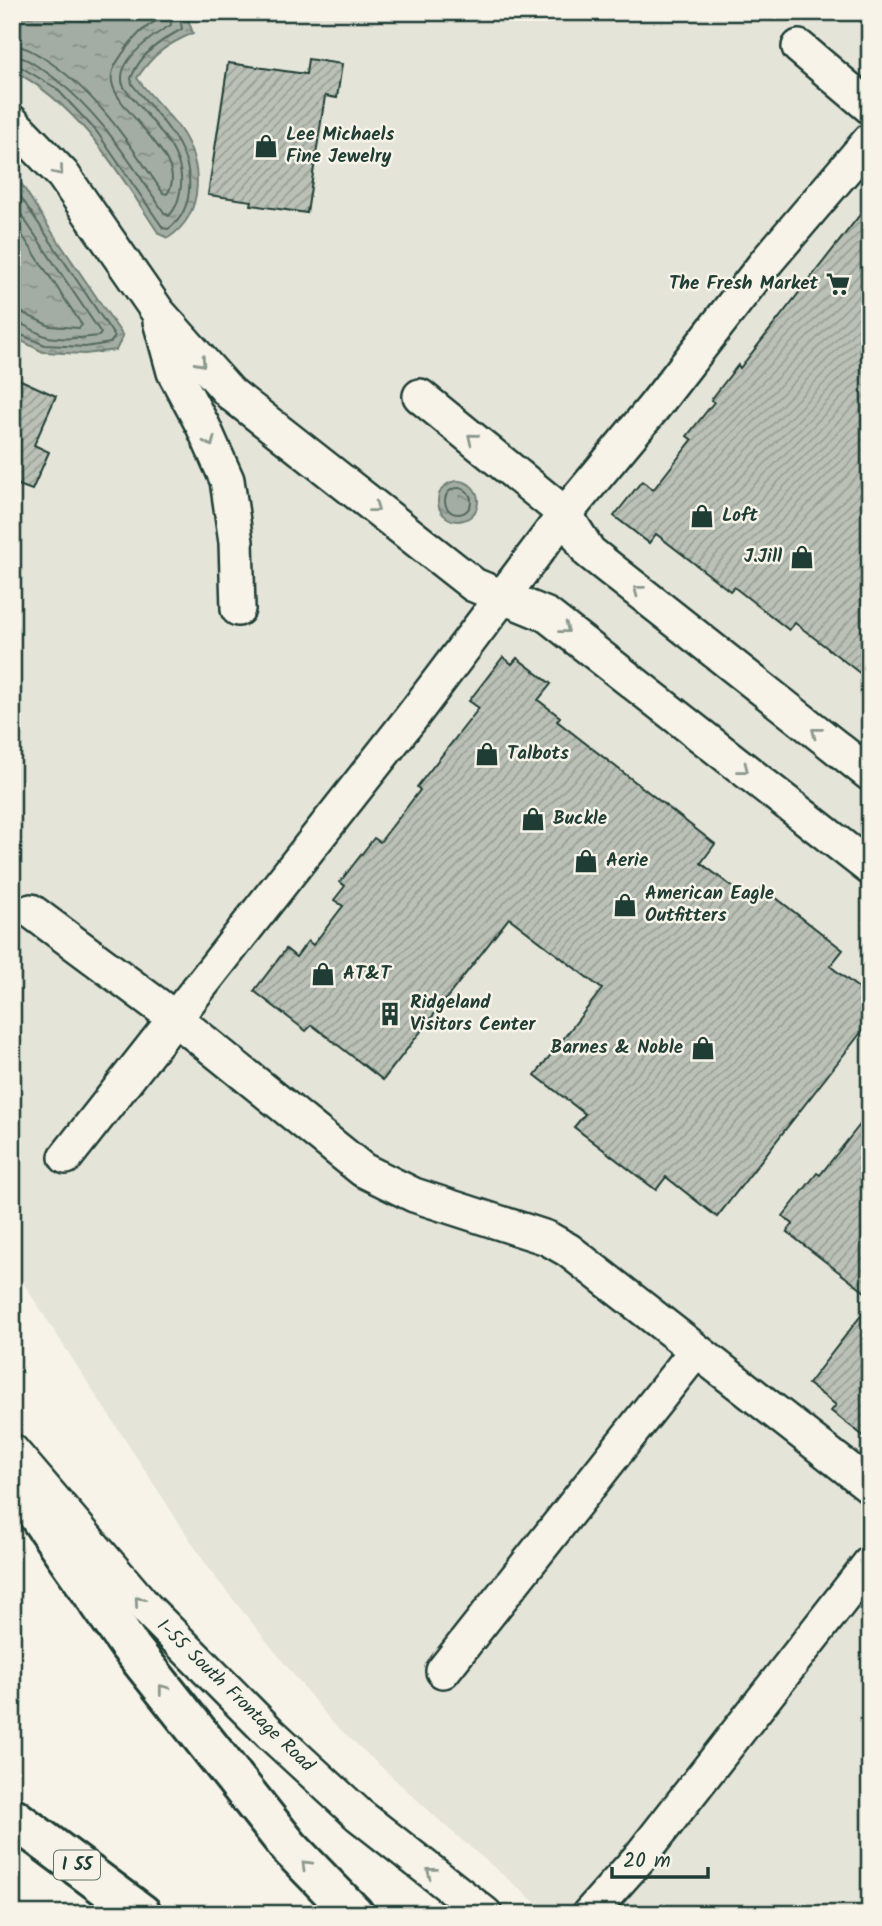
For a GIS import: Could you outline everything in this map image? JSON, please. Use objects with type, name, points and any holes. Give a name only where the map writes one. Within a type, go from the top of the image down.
[{"type":"highway","points":[[12,1478],[128,1644],[289,1847],[354,1914]]},
{"type":"highway","name":"I 55","points":[[12,1817],[142,1914]]},
{"type":"street","points":[[799,47],[870,107]]},
{"type":"street","points":[[12,122],[63,175],[158,312],[230,393],[474,585],[547,615],[870,867]]},
{"type":"street","points":[[66,1157],[411,718],[565,514],[653,408],[767,261],[870,140]]},
{"type":"street","points":[[158,312],[174,372],[203,426],[227,480],[236,542],[238,609]]},
{"type":"street","points":[[420,396],[565,514],[589,552],[870,774]]},
{"type":"street","points":[[30,911],[176,1019],[363,1170],[414,1195],[547,1238],[568,1250],[695,1352],[870,1486]]},
{"type":"street","points":[[443,1671],[695,1352]]},
{"type":"street","name":"I-55 South Frontage Road","points":[[12,1451],[146,1608],[270,1733],[359,1815],[485,1914]]},
{"type":"street","points":[[589,1914],[640,1857],[870,1563]]},
{"type":"shaded area","points":[[12,12],[870,12],[870,1914],[549,1914],[450,1830],[330,1720],[211,1572],[12,1266]]},
{"type":"water","points":[[12,12],[185,12],[193,33],[161,51],[137,78],[179,128],[193,156],[196,171],[197,187],[189,215],[180,228],[168,238],[159,234],[113,165],[78,121],[36,85],[12,70]]},
{"type":"water","points":[[12,169],[123,336],[116,350],[85,354],[43,352],[12,336]]},
{"type":"water","points":[[458,481],[472,487],[478,501],[472,515],[458,521],[444,515],[438,501],[444,487]]},
{"type":"building","name":"Lee Michaels Fine Jewelry","points":[[308,59],[342,64],[337,98],[325,96],[307,213],[251,205],[252,201],[208,195],[228,63],[306,74]]},
{"type":"building","points":[[870,202],[870,681],[795,623],[789,630],[734,587],[730,591],[656,534],[649,543],[614,516],[642,481],[653,490],[692,440],[687,436],[714,402],[711,400],[738,365],[740,368]]},
{"type":"building","points":[[12,376],[56,396],[34,445],[49,452],[32,490],[16,484],[12,493]]},
{"type":"building","points":[[503,657],[512,664],[517,658],[551,684],[538,700],[560,717],[557,721],[715,844],[701,863],[751,901],[762,887],[843,950],[830,966],[870,997],[870,1021],[717,1217],[666,1177],[656,1190],[574,1127],[585,1114],[535,1075],[602,989],[509,918],[383,1080],[312,1025],[306,1031],[254,991],[286,949],[296,957],[308,941],[313,945],[343,906],[334,900],[345,886],[340,882],[374,838],[380,842],[420,790],[417,787],[479,708],[469,701]]},
{"type":"building","points":[[870,1112],[870,1296],[787,1232],[793,1224],[783,1216]]},
{"type":"building","points":[[870,1304],[870,1441],[831,1411],[836,1405],[808,1384]]},
{"type":"place","name":"Lee Michaels Fine Jewelry","points":[[266,146]]},
{"type":"place","name":"The Fresh Market","points":[[838,284]]},
{"type":"place","name":"Loft","points":[[702,516]]},
{"type":"place","name":"J.Jill","points":[[802,557]]},
{"type":"place","name":"Talbots","points":[[487,754]]},
{"type":"place","name":"Buckle","points":[[533,819]]},
{"type":"place","name":"Aerie","points":[[586,861]]},
{"type":"place","name":"American Eagle Outfitters","points":[[625,905]]},
{"type":"place","name":"AT&T","points":[[323,974]]},
{"type":"place","name":"Ridgeland Visitors Center","points":[[390,1014]]},
{"type":"place","name":"Barnes & Noble","points":[[703,1048]]}]
